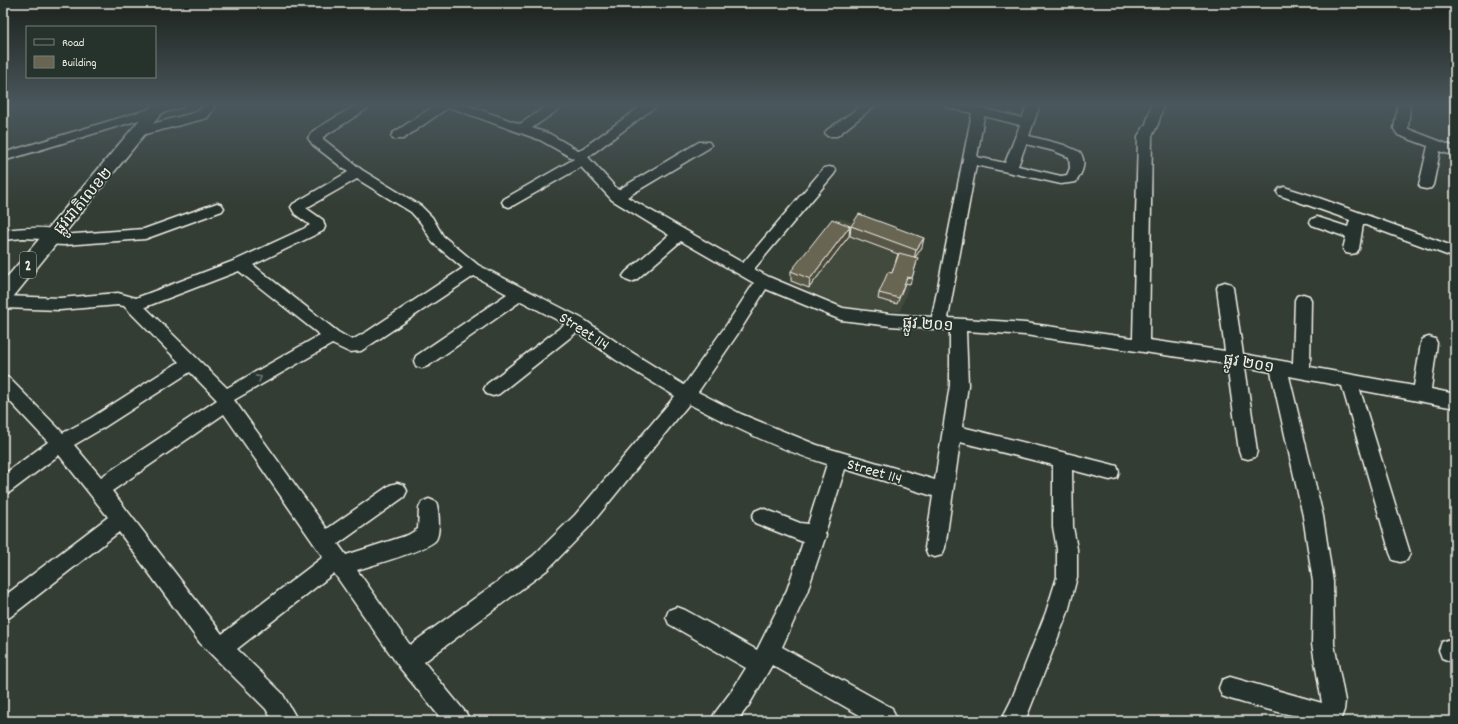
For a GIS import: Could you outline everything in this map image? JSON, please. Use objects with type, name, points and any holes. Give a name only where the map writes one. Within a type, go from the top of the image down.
[{"type":"highway","name":"ផ្លូវជាតិលេខ២","points":[[3,296],[9,281],[52,237],[133,138]]},
{"type":"street","points":[[3,157],[63,138]]},
{"type":"street","name":"Street 114","points":[[315,138],[318,142],[357,172],[416,209],[427,220],[438,239],[473,269],[577,323],[622,355],[686,395],[770,435],[838,460],[944,491]]},
{"type":"street","name":"ផ្លូវ ២០១","points":[[546,138],[581,158],[617,197],[640,212],[763,281],[841,314],[939,324],[1025,329],[1235,359],[1455,401]]},
{"type":"street","points":[[509,202],[581,158],[607,138]]},
{"type":"street","points":[[939,324],[973,138]]},
{"type":"street","points":[[969,159],[1010,168],[1031,175],[1061,180],[1071,179],[1075,173],[1078,163],[1075,155],[1059,148],[1020,138],[1010,168]]},
{"type":"street","points":[[1141,346],[1146,138]]},
{"type":"street","points":[[1417,138],[1455,152]]},
{"type":"street","points":[[617,197],[704,145]]},
{"type":"street","points":[[1426,185],[1435,145]]},
{"type":"street","points":[[745,270],[829,171]]},
{"type":"street","points":[[133,305],[241,264],[308,233],[318,227],[318,223],[300,211],[298,207],[357,172]]},
{"type":"street","points":[[1284,192],[1356,216],[1455,253]]},
{"type":"street","points":[[3,235],[23,233],[64,240],[145,234],[217,208]]},
{"type":"street","points":[[1351,250],[1356,216]]},
{"type":"street","points":[[1317,222],[1354,234]]},
{"type":"street","points":[[631,276],[680,234]]},
{"type":"street","points":[[241,264],[332,336],[349,346],[355,346],[381,331],[473,269]]},
{"type":"street","points":[[408,660],[540,563],[582,520],[686,395],[733,328],[763,281]]},
{"type":"street","points":[[1225,288],[1248,451]]},
{"type":"street","points":[[422,361],[520,293]]},
{"type":"street","points":[[3,302],[60,304],[118,299],[129,301],[191,363],[225,400],[408,660],[458,721]]},
{"type":"street","points":[[1301,372],[1303,300]]},
{"type":"street","points":[[493,389],[577,323]]},
{"type":"street","points":[[936,548],[959,385],[958,325]]},
{"type":"street","points":[[99,489],[225,400],[332,336]]},
{"type":"street","points":[[1422,394],[1429,343]]},
{"type":"street","points":[[3,486],[62,443],[191,363]]},
{"type":"street","points":[[1230,688],[1323,715],[1334,710],[1334,701],[1323,644],[1323,582],[1313,516],[1278,367]]},
{"type":"street","points":[[1349,381],[1400,553]]},
{"type":"street","points":[[3,383],[62,443],[99,489],[208,635],[274,701],[286,721]]},
{"type":"street","points":[[952,432],[1110,472]]},
{"type":"street","points":[[724,721],[741,697],[764,658],[797,592],[816,535],[838,460]]},
{"type":"street","points":[[1013,721],[1020,708],[1058,612],[1067,576],[1067,549],[1063,527],[1062,460]]},
{"type":"street","points":[[324,542],[397,491]]},
{"type":"street","points":[[221,648],[339,563],[423,538],[428,534],[429,508]]},
{"type":"street","points":[[762,517],[800,532],[816,535]]},
{"type":"street","points":[[3,610],[121,518]]},
{"type":"street","points":[[677,618],[884,716]]},
{"type":"shaded area","points":[[840,218],[923,247],[900,312],[846,307],[789,282]]},
{"type":"building","points":[[859,214],[924,238],[916,250],[851,226]]},
{"type":"building","points":[[832,219],[850,226],[810,279],[791,271]]},
{"type":"building","points":[[899,253],[918,258],[912,278],[907,277],[899,298],[879,293],[888,272],[892,273]]}]
